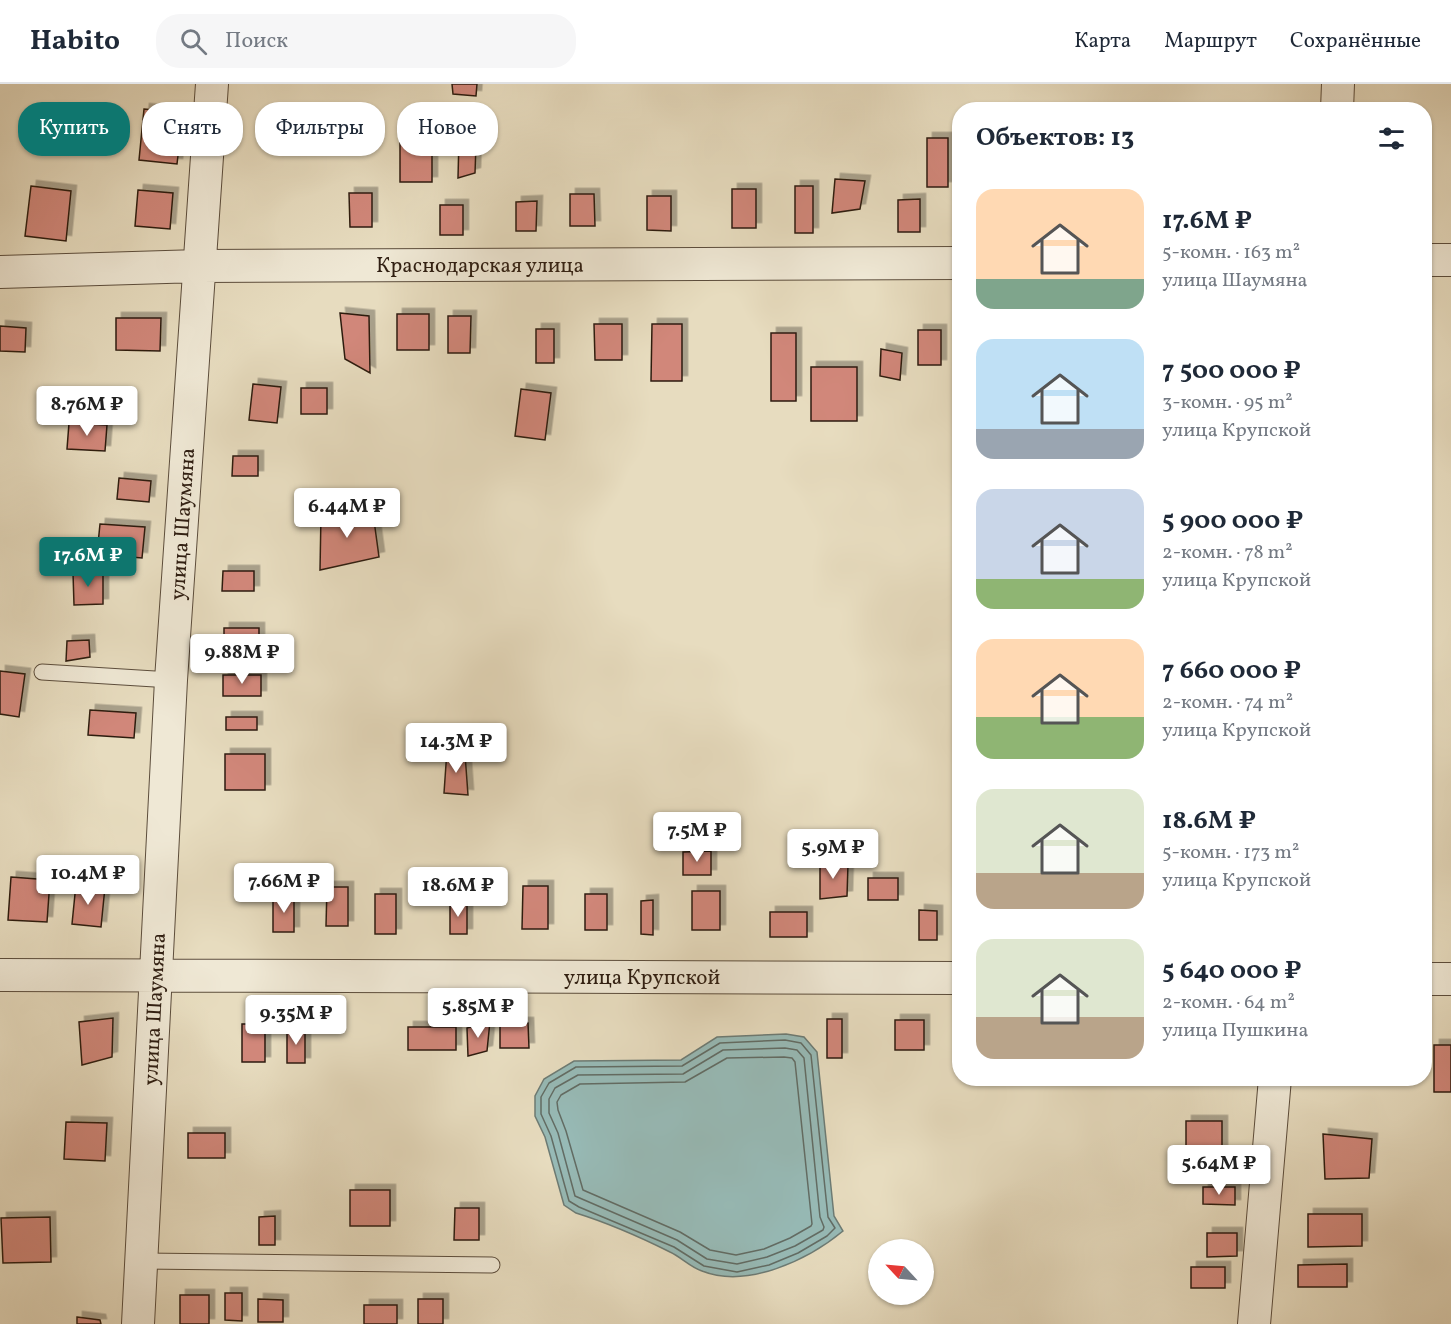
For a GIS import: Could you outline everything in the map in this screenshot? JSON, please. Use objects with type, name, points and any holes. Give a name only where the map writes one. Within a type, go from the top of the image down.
[{"type":"street","name":"улица Шаумяна","points":[[138,1324],[171,680],[212,84]]},
{"type":"street","points":[[1337,102],[1338,84]]},
{"type":"street","points":[[1432,260],[1451,260]]},
{"type":"street","name":"Краснодарская улица","points":[[0,272],[199,266],[952,263]]},
{"type":"street","name":"улица Крупской","points":[[0,975],[952,978]]},
{"type":"street","points":[[1432,979],[1451,979]]},
{"type":"street","points":[[1254,1324],[1274,1086]]},
{"type":"lane","points":[[42,672],[171,680]]},
{"type":"lane","points":[[142,1260],[492,1265]]},
{"type":"water","points":[[786,1034],[804,1037],[817,1052],[834,1216],[843,1231],[829,1242],[776,1269],[757,1274],[720,1276],[702,1271],[659,1246],[576,1213],[564,1205],[545,1137],[535,1116],[535,1096],[544,1079],[574,1061],[681,1060],[717,1037]]},
{"type":"building","points":[[452,84],[477,84],[476,96],[453,94]]},
{"type":"building","points":[[142,129],[142,156],[178,156],[177,164],[139,160]]},
{"type":"building","points":[[927,138],[948,138],[948,187],[927,187]]},
{"type":"building","points":[[400,156],[432,156],[432,182],[400,182]]},
{"type":"building","points":[[459,156],[476,156],[475,173],[458,178]]},
{"type":"building","points":[[835,179],[865,181],[860,209],[832,213]]},
{"type":"building","points":[[31,186],[71,191],[66,241],[25,236]]},
{"type":"building","points":[[795,186],[813,186],[813,233],[795,233]]},
{"type":"building","points":[[732,189],[756,189],[756,228],[732,228]]},
{"type":"building","points":[[138,190],[173,193],[170,229],[135,226]]},
{"type":"building","points":[[349,193],[372,193],[372,227],[350,227]]},
{"type":"building","points":[[570,194],[594,194],[595,226],[570,226]]},
{"type":"building","points":[[647,196],[671,196],[671,231],[647,230]]},
{"type":"building","points":[[920,199],[920,232],[898,232],[898,200]]},
{"type":"building","points":[[537,201],[536,231],[516,231],[516,202]]},
{"type":"building","points":[[440,205],[463,205],[463,235],[440,235]]},
{"type":"building","points":[[340,313],[369,316],[370,373],[345,359]]},
{"type":"building","points":[[397,314],[429,314],[429,350],[397,350]]},
{"type":"building","points":[[448,316],[471,316],[470,353],[448,353]]},
{"type":"building","points":[[116,318],[161,318],[160,351],[116,350]]},
{"type":"building","points":[[594,324],[622,324],[622,360],[595,360]]},
{"type":"building","points":[[652,324],[682,324],[682,381],[651,381]]},
{"type":"building","points":[[0,326],[26,328],[25,352],[0,351]]},
{"type":"building","points":[[536,329],[554,329],[554,363],[536,363]]},
{"type":"building","points":[[918,330],[941,330],[941,365],[918,365]]},
{"type":"building","points":[[771,333],[796,333],[796,401],[771,401]]},
{"type":"building","points":[[881,349],[902,353],[900,380],[880,376]]},
{"type":"building","points":[[811,367],[857,367],[857,421],[811,421]]},
{"type":"building","points":[[253,384],[281,387],[277,423],[249,420]]},
{"type":"building","points":[[301,388],[327,388],[327,414],[301,414]]},
{"type":"building","points":[[521,389],[551,393],[545,440],[515,436]]},
{"type":"building","points":[[69,423],[107,425],[105,451],[67,449]]},
{"type":"building","points":[[233,456],[258,456],[258,476],[232,476]]},
{"type":"building","points":[[119,478],[151,481],[149,502],[117,499]]},
{"type":"building","points":[[373,513],[379,557],[320,570],[321,515]]},
{"type":"building","points":[[100,524],[145,527],[142,558],[97,554]]},
{"type":"building","points":[[223,571],[254,571],[254,591],[222,591]]},
{"type":"building","points":[[103,572],[103,604],[74,605],[73,573]]},
{"type":"building","points":[[224,628],[259,628],[259,652],[224,652]]},
{"type":"building","points":[[89,640],[90,657],[66,661],[67,641]]},
{"type":"building","points":[[0,671],[25,674],[19,717],[0,714]]},
{"type":"building","points":[[223,675],[261,675],[261,696],[223,696]]},
{"type":"building","points":[[90,710],[136,713],[134,738],[88,735]]},
{"type":"building","points":[[226,717],[257,717],[257,730],[226,730]]},
{"type":"building","points":[[447,750],[465,754],[468,795],[444,793]]},
{"type":"building","points":[[225,754],[265,754],[265,790],[225,790]]},
{"type":"building","points":[[711,851],[711,875],[683,875],[683,852]]},
{"type":"building","points":[[820,861],[848,864],[847,896],[820,899]]},
{"type":"building","points":[[11,877],[50,880],[47,922],[8,920]]},
{"type":"building","points":[[868,878],[898,878],[898,900],[868,900]]},
{"type":"building","points":[[76,884],[105,887],[101,927],[72,924]]},
{"type":"building","points":[[523,886],[548,886],[548,929],[522,929]]},
{"type":"building","points":[[327,887],[348,887],[348,926],[326,926]]},
{"type":"building","points":[[692,891],[720,891],[720,930],[692,930]]},
{"type":"building","points":[[375,894],[396,894],[396,934],[375,934]]},
{"type":"building","points":[[585,894],[607,894],[607,930],[585,930]]},
{"type":"building","points":[[273,895],[294,895],[294,932],[273,932]]},
{"type":"building","points":[[653,900],[653,935],[641,934],[641,901]]},
{"type":"building","points":[[450,901],[467,901],[467,934],[450,934]]},
{"type":"building","points":[[919,910],[937,911],[937,940],[919,940]]},
{"type":"building","points":[[770,912],[807,912],[807,937],[770,937]]},
{"type":"building","points":[[113,1018],[112,1057],[82,1065],[79,1022]]},
{"type":"building","points":[[827,1019],[842,1019],[842,1058],[827,1058]]},
{"type":"building","points":[[895,1020],[924,1020],[924,1050],[895,1050]]},
{"type":"building","points":[[490,1021],[487,1051],[468,1056],[467,1028]]},
{"type":"building","points":[[500,1023],[528,1023],[529,1048],[500,1048]]},
{"type":"building","points":[[242,1024],[265,1024],[265,1062],[242,1062]]},
{"type":"building","points":[[408,1027],[456,1027],[456,1050],[408,1050]]},
{"type":"building","points":[[287,1028],[305,1028],[305,1063],[287,1063]]},
{"type":"building","points":[[1434,1045],[1451,1045],[1451,1092],[1434,1092]]},
{"type":"building","points":[[1186,1121],[1222,1121],[1222,1153],[1186,1153]]},
{"type":"building","points":[[66,1122],[107,1123],[105,1161],[64,1159]]},
{"type":"building","points":[[188,1133],[225,1133],[225,1158],[188,1158]]},
{"type":"building","points":[[1323,1134],[1372,1139],[1369,1178],[1325,1179]]},
{"type":"building","points":[[1203,1187],[1235,1187],[1235,1205],[1203,1204]]},
{"type":"building","points":[[350,1190],[390,1190],[390,1226],[350,1226]]},
{"type":"building","points":[[455,1208],[479,1208],[479,1240],[454,1240]]},
{"type":"building","points":[[1308,1214],[1362,1214],[1362,1246],[1308,1247]]},
{"type":"building","points":[[275,1216],[275,1245],[259,1245],[259,1217]]},
{"type":"building","points":[[50,1217],[51,1262],[3,1263],[1,1218]]},
{"type":"building","points":[[1207,1233],[1237,1233],[1237,1256],[1207,1257]]},
{"type":"building","points":[[1347,1264],[1347,1287],[1298,1287],[1298,1265]]},
{"type":"building","points":[[1191,1267],[1225,1267],[1225,1288],[1191,1288]]},
{"type":"building","points":[[225,1293],[242,1293],[242,1321],[225,1320]]},
{"type":"building","points":[[180,1295],[209,1295],[209,1324],[180,1324]]},
{"type":"building","points":[[258,1299],[283,1300],[283,1322],[258,1322]]},
{"type":"building","points":[[418,1299],[443,1299],[443,1324],[418,1324]]},
{"type":"building","points":[[364,1305],[397,1305],[397,1324],[364,1324]]},
{"type":"building","points":[[77,1317],[100,1320],[101,1324],[77,1324]]}]
